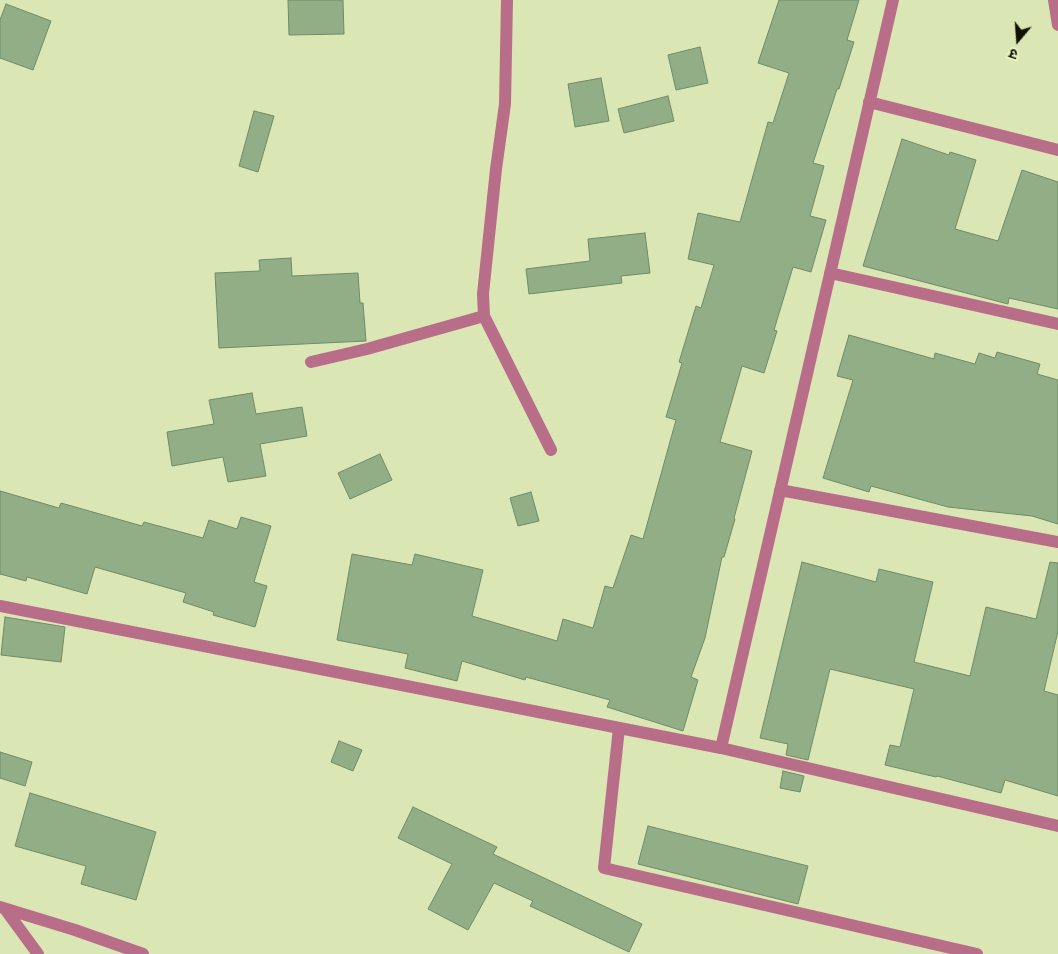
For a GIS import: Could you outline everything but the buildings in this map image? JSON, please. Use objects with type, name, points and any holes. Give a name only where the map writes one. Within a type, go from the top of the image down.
[{"type":"street","points":[[507,0],[505,104],[483,294],[484,316],[551,450]]},
{"type":"street","points":[[721,748],[893,0]]},
{"type":"street","points":[[1054,0],[1058,25]]},
{"type":"street","points":[[869,102],[1058,150]]},
{"type":"street","points":[[830,273],[1058,324]]},
{"type":"street","points":[[311,362],[367,350],[484,316]]},
{"type":"street","points":[[780,490],[1058,542]]},
{"type":"street","points":[[0,606],[721,748],[1058,826]]},
{"type":"street","points":[[619,728],[604,868],[977,954]]},
{"type":"street","points":[[3,908],[38,954]]},
{"type":"street","points":[[3,908],[76,930],[143,954]]}]
